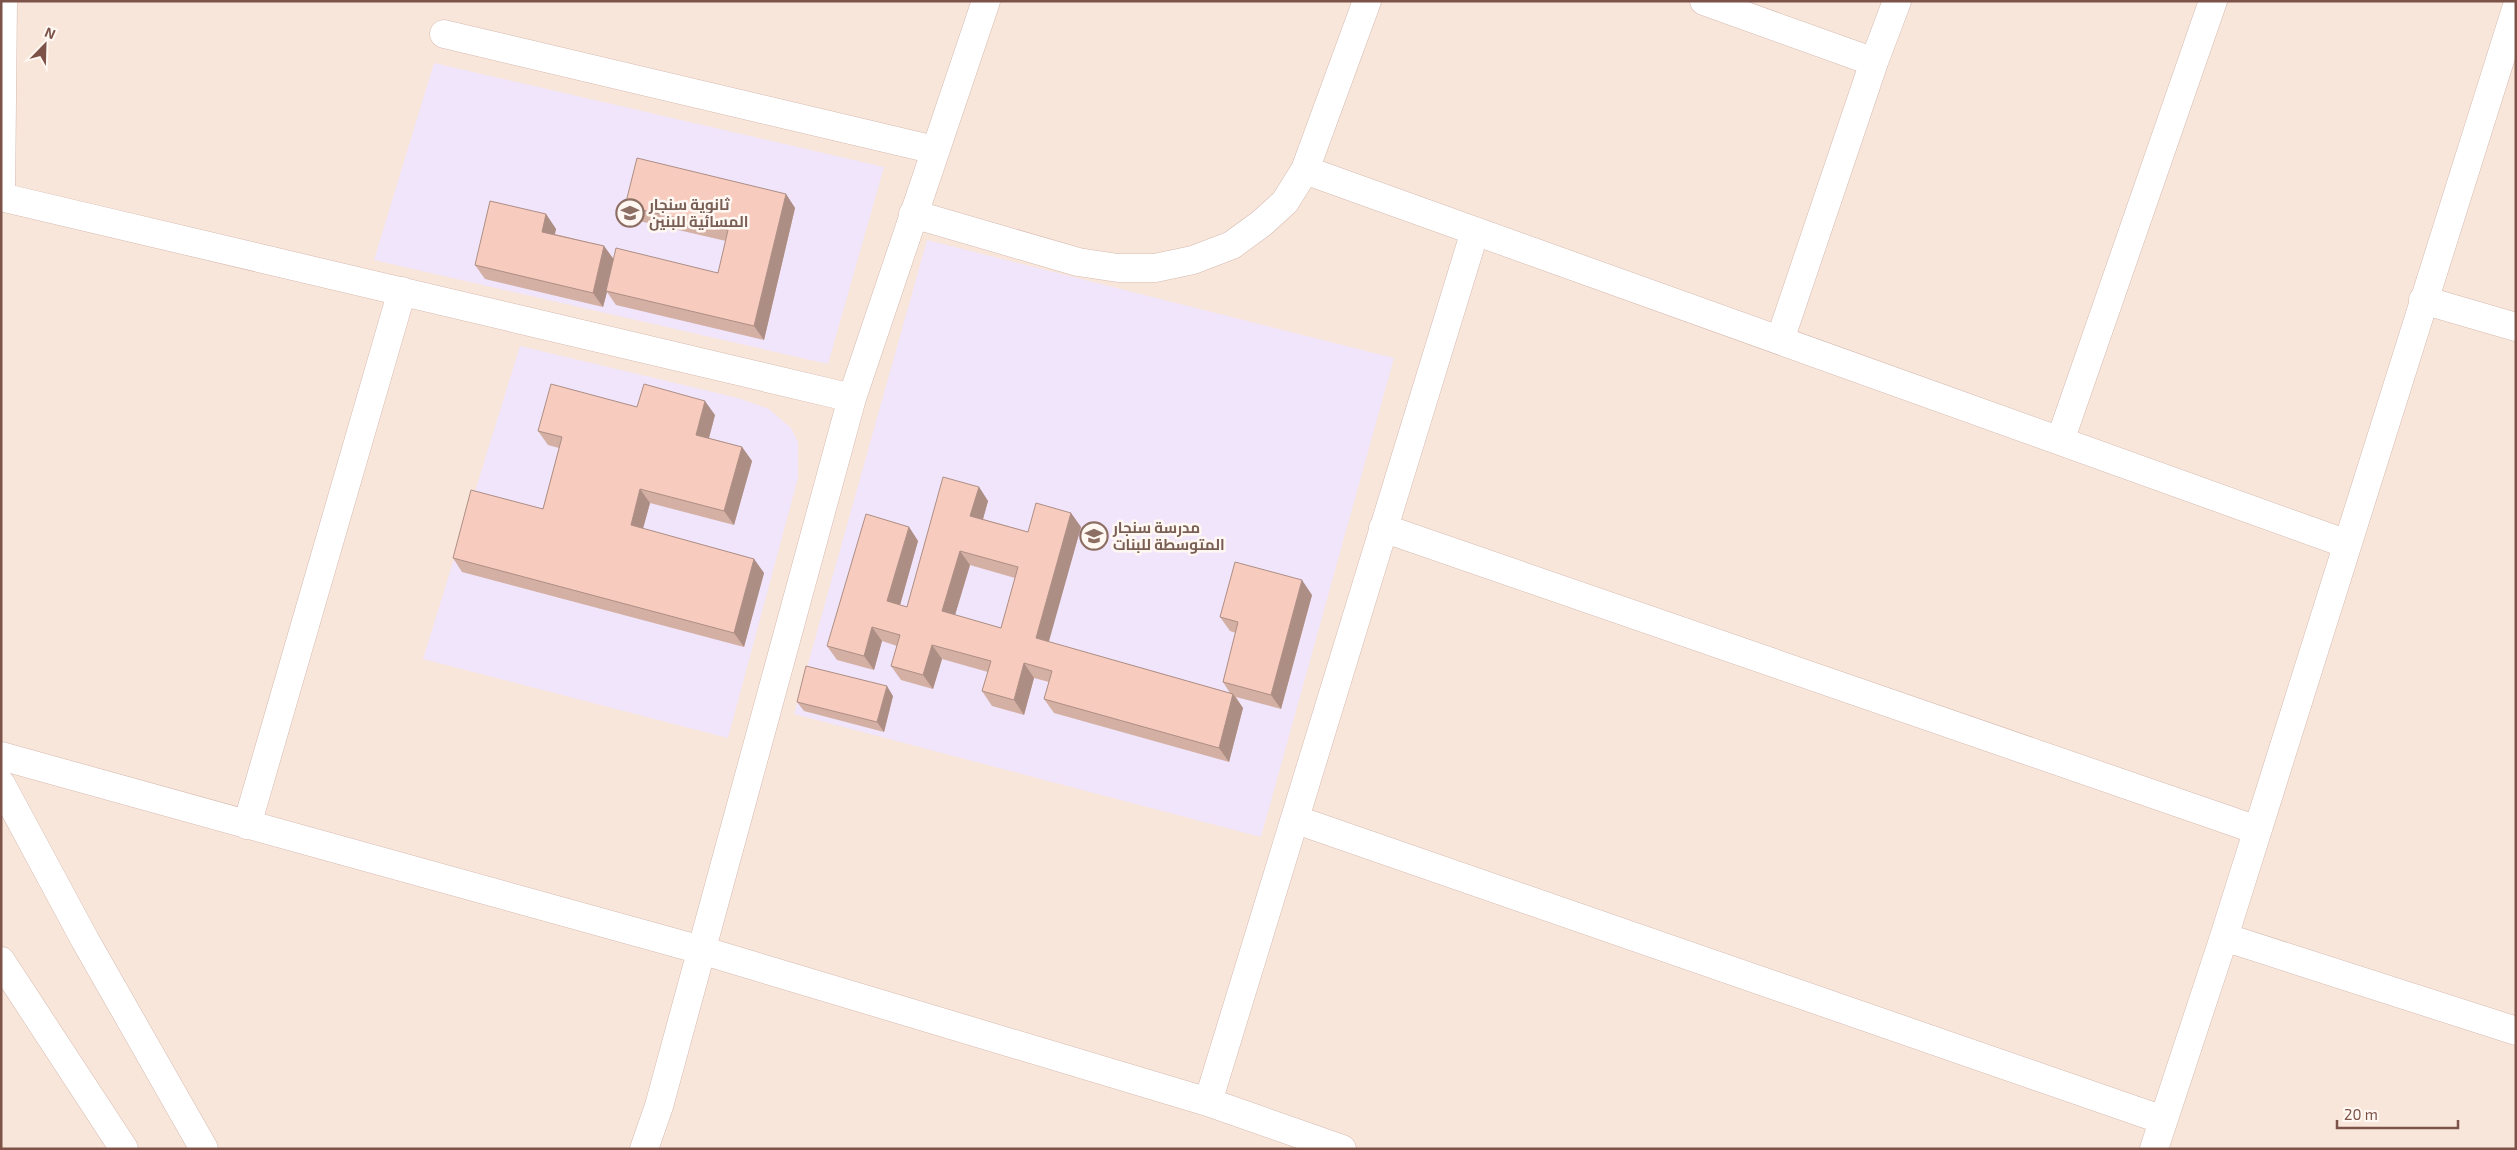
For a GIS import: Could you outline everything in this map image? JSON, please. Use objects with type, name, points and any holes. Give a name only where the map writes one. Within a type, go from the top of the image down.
[{"type":"street","points":[[3,1],[1,197],[852,398]]},
{"type":"street","points":[[644,1149],[658,1106],[852,398],[986,1]]},
{"type":"street","points":[[914,214],[1078,262],[1118,268],[1155,268],[1193,260],[1232,245],[1262,223],[1285,202],[1305,170],[1367,1]]},
{"type":"street","points":[[1704,1],[1874,62]]},
{"type":"street","points":[[1780,340],[1874,62],[1897,1]]},
{"type":"street","points":[[2060,441],[2213,1]]},
{"type":"street","points":[[2154,1149],[2224,937],[2423,300],[2515,13]]},
{"type":"street","points":[[444,34],[935,150]]},
{"type":"street","points":[[1305,170],[2347,544]]},
{"type":"street","points":[[1208,1102],[1297,820],[1383,528],[1475,231]]},
{"type":"street","points":[[247,825],[402,291]]},
{"type":"street","points":[[2423,300],[2516,327]]},
{"type":"street","points":[[1383,528],[2257,830]]},
{"type":"street","points":[[1,756],[701,950],[1208,1102],[1342,1149]]},
{"type":"street","points":[[1,784],[85,940],[204,1149]]},
{"type":"street","points":[[1297,820],[2163,1120]]},
{"type":"street","points":[[2224,937],[2515,1027]]},
{"type":"street","points":[[1,961],[124,1149]]},
{"type":"shaded area","points":[[1,1],[2516,1],[2516,1149],[1,1149]]},
{"type":"shaded area","name":"ثانوية سنجار المسائية للبنين","points":[[434,63],[884,167],[828,364],[374,260]]},
{"type":"shaded area","name":"مدرسة سنجار المتوسطة للبنات","points":[[927,240],[1394,358],[1261,837],[794,714]]},
{"type":"shaded area","points":[[520,346],[738,398],[769,409],[791,428],[798,442],[798,478],[728,738],[423,659]]},
{"type":"building","points":[[637,158],[786,194],[754,326],[606,291],[616,248],[718,273],[728,230],[625,206]]},
{"type":"building","points":[[490,201],[546,214],[542,232],[604,246],[593,293],[475,265]]},
{"type":"building","points":[[551,384],[637,407],[644,384],[705,401],[696,435],[742,447],[724,511],[640,489],[631,525],[754,559],[734,633],[453,558],[471,490],[543,509],[562,437],[538,431]]},
{"type":"building","points":[[943,477],[979,487],[970,516],[1028,532],[1036,503],[1071,513],[1036,638],[1233,694],[1219,748],[1044,699],[1052,671],[1024,663],[1014,700],[982,691],[991,661],[932,645],[923,675],[891,666],[900,635],[872,627],[864,656],[827,646],[866,514],[909,527],[887,601],[907,607]],"holes":[[[960,551],[1018,567],[1001,628],[942,611]]]},
{"type":"building","points":[[1235,562],[1302,580],[1271,695],[1223,682],[1238,622],[1220,617]]},
{"type":"building","points":[[806,666],[887,686],[877,722],[797,702]]},
{"type":"place","name":"ثانوية سنجار المسائية للبنين","points":[[630,213]]},
{"type":"place","name":"مدرسة سنجار المتوسطة للبنات","points":[[1094,536]]}]
